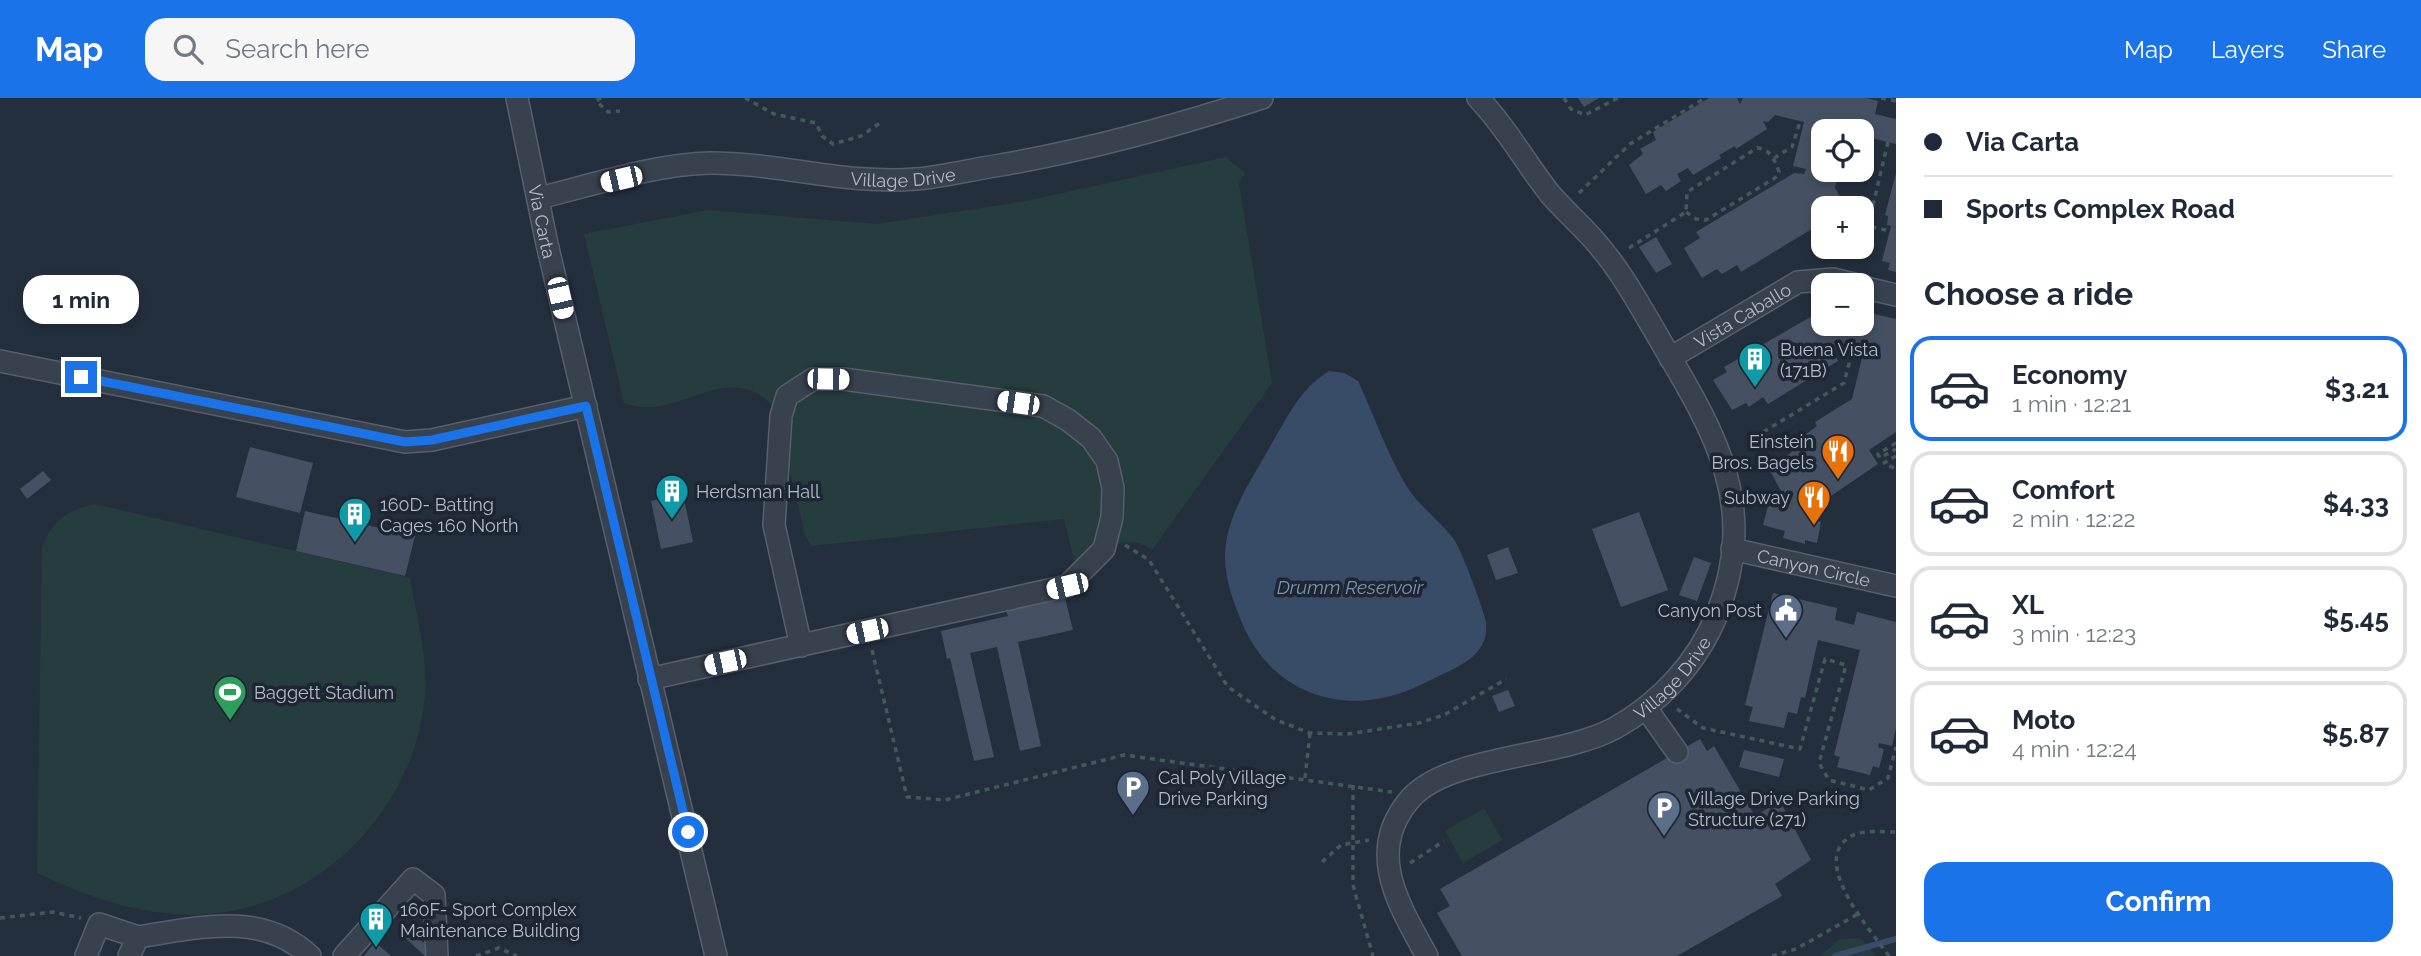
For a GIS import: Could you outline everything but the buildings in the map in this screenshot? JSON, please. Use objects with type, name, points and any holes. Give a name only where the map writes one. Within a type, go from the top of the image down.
[{"type":"street","name":"Via Carta","points":[[517,98],[649,679],[716,956]]},
{"type":"street","name":"Village Drive","points":[[539,198],[672,167],[708,163],[740,164],[848,179],[918,179],[1054,156],[1147,135],[1262,98]]},
{"type":"street","name":"Village Drive","points":[[1427,956],[1393,894],[1388,872],[1388,849],[1394,828],[1411,799],[1431,783],[1461,771],[1593,738],[1646,708],[1679,677],[1697,654],[1713,624],[1730,571],[1732,549],[1733,515],[1721,453],[1704,415],[1624,280],[1595,241],[1553,197],[1494,115],[1478,98]]},
{"type":"street","name":"Vista Caballo","points":[[1670,358],[1798,282],[1811,281]]},
{"type":"street","points":[[1874,290],[1896,295]]},
{"type":"street","points":[[0,361],[405,442],[432,440],[586,406]]},
{"type":"street","points":[[649,679],[802,646],[1067,586],[1104,549],[1109,534],[1113,488],[1107,461],[1091,438],[1043,406],[843,379],[813,379],[788,396],[781,416],[774,525],[802,646]]},
{"type":"street","name":"Canyon Circle","points":[[1732,549],[1896,586]]},
{"type":"street","points":[[1646,708],[1677,752]]},
{"type":"street","points":[[344,956],[414,879],[434,895],[438,956]]},
{"type":"street","points":[[86,956],[99,924],[133,947],[227,923],[267,930],[310,956]]},
{"type":"path","points":[[601,98],[596,101],[608,112],[620,111]]},
{"type":"path","points":[[745,98],[774,114],[816,122],[822,136],[833,145],[841,139],[861,136],[880,123]]},
{"type":"path","points":[[1564,98],[1571,109],[1586,115],[1618,98]]},
{"type":"path","points":[[1579,193],[1630,145],[1705,98]]},
{"type":"path","points":[[1881,98],[1896,102]]},
{"type":"path","points":[[1774,158],[1792,147],[1800,121]]},
{"type":"path","points":[[1874,201],[1888,142]]},
{"type":"path","points":[[1757,148],[1764,149],[1774,158],[1779,172],[1775,178],[1741,199],[1706,220],[1696,219],[1686,212],[1688,192],[1757,148]]},
{"type":"path","points":[[1629,248],[1686,212]]},
{"type":"path","points":[[1874,227],[1890,231]]},
{"type":"path","points":[[1755,437],[1844,383],[1854,344]]},
{"type":"path","points":[[1896,443],[1878,454],[1881,458],[1896,449]]},
{"type":"path","points":[[1896,456],[1884,463],[1896,469]]},
{"type":"path","points":[[1109,534],[1149,560],[1228,687],[1276,720],[1310,733],[1347,734],[1419,723],[1444,715],[1506,679]]},
{"type":"path","points":[[867,631],[908,797],[945,800],[1124,755],[1353,785],[1397,792],[1411,799]]},
{"type":"path","points":[[1678,709],[1703,728],[1800,749],[1825,659],[1846,665],[1819,763],[1829,780],[1869,790],[1888,778],[1896,748]]},
{"type":"path","points":[[1306,778],[1310,733]]},
{"type":"path","points":[[1353,785],[1353,884],[1373,956]]},
{"type":"path","points":[[1889,956],[1858,914],[1834,867],[1837,851],[1848,838],[1866,832],[1896,832]]},
{"type":"path","points":[[1322,862],[1336,848],[1351,842],[1375,840]]},
{"type":"path","points":[[1401,864],[1414,861],[1444,841]]},
{"type":"path","points":[[0,918],[53,912],[99,924]]},
{"type":"path","points":[[1772,956],[1796,949],[1858,914]]},
{"type":"path","points":[[475,956],[499,948],[517,956]]},
{"type":"green space","points":[[1226,157],[1245,173],[1239,183],[1272,383],[1152,550],[1133,542],[1123,543],[1103,549],[1075,563],[1064,519],[811,546],[805,535],[775,409],[758,394],[740,388],[721,389],[663,405],[643,407],[624,403],[584,234],[708,210],[876,224],[1026,201]]},
{"type":"green space","name":"Baggett Stadium","points":[[95,504],[410,578],[423,651],[425,680],[417,740],[399,783],[375,822],[343,855],[306,882],[265,902],[220,913],[173,914],[137,909],[104,900],[37,873],[42,548],[51,530],[62,518],[77,509]]},
{"type":"green space","points":[[1484,808],[1502,840],[1463,863],[1445,831]]},
{"type":"green space","points":[[1861,938],[1876,956],[1820,956],[1840,939]]},
{"type":"water","name":"Drumm Reservoir","points":[[1329,371],[1344,373],[1358,381],[1407,487],[1456,543],[1486,622],[1484,641],[1468,661],[1409,690],[1379,699],[1354,701],[1331,698],[1308,692],[1288,681],[1254,646],[1230,591],[1227,574],[1226,542],[1241,499],[1296,404],[1310,386]]},
{"type":"waterway","points":[[1835,956],[1896,939]]},
{"type":"place","name":"Buena Vista (171B)","points":[[1755,389]]},
{"type":"place","name":"Einstein Bros. Bagels","points":[[1838,481]]},
{"type":"place","name":"Herdsman Hall","points":[[672,521]]},
{"type":"place","name":"Subway","points":[[1814,527]]},
{"type":"place","name":"160D- Batting Cages 160 North","points":[[355,544]]},
{"type":"place","name":"Canyon Post","points":[[1786,640]]},
{"type":"place","name":"Baggett Stadium","points":[[230,722]]},
{"type":"place","name":"Cal Poly Village Drive Parking","points":[[1133,817]]},
{"type":"place","name":"Village Drive Parking Structure (271)","points":[[1664,838]]},
{"type":"place","name":"160F- Sport Complex Maintenance Building","points":[[376,949]]},
{"type":"route","points":[[81,377],[405,442],[432,440],[586,406],[649,679],[688,832]]}]
